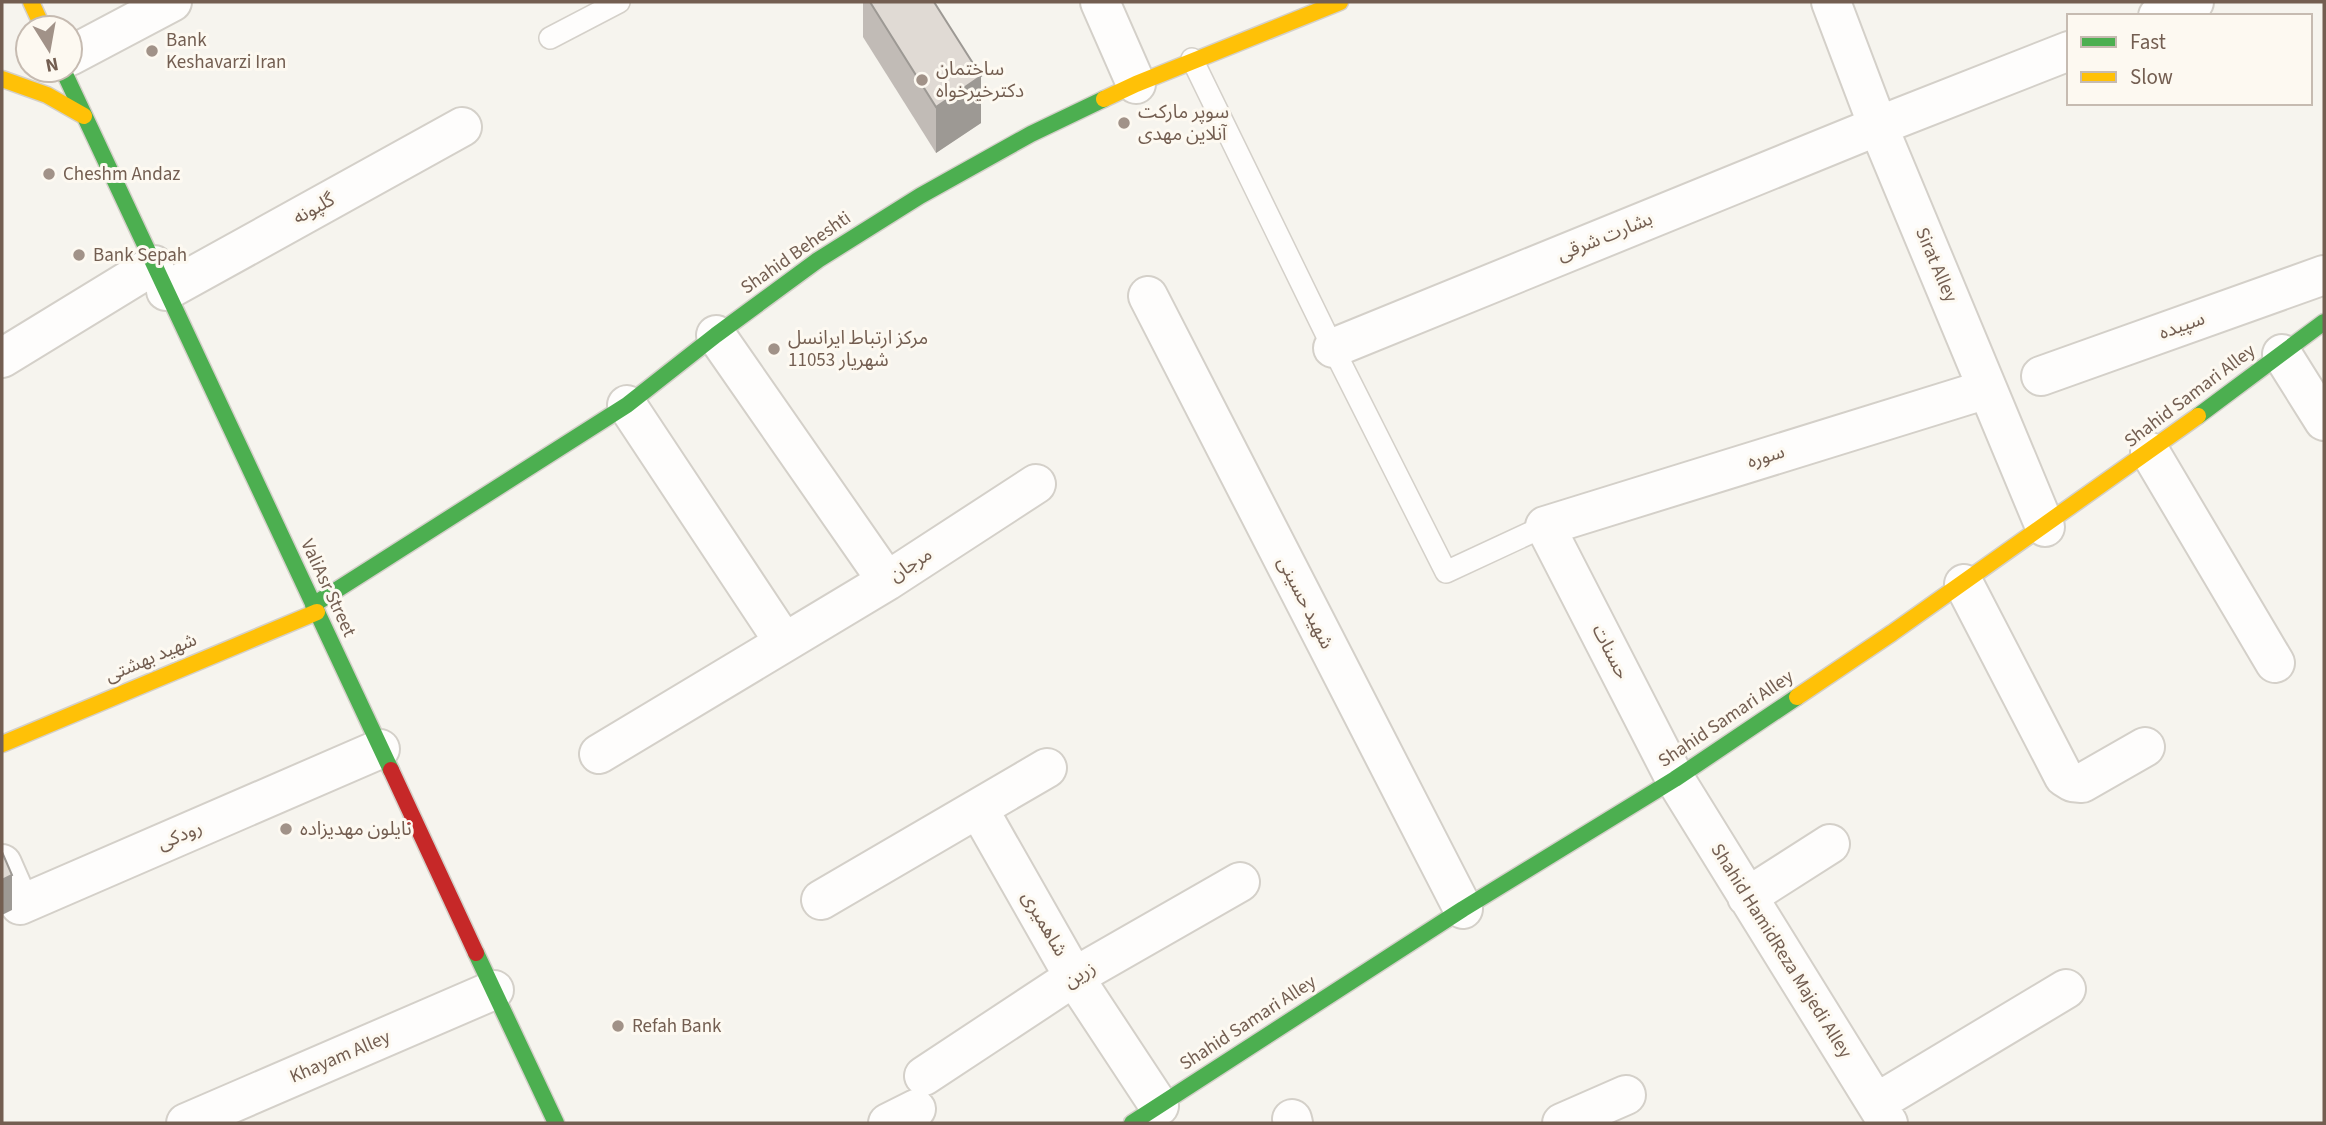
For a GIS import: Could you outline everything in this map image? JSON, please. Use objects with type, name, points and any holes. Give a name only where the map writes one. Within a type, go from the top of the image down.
[{"type":"street","points":[[84,49],[172,2]]},
{"type":"street","points":[[1100,2],[1136,84]]},
{"type":"street","name":"Shahid Beheshti","points":[[315,608],[627,405],[818,260],[920,196],[1031,134],[1136,84],[1192,59],[1340,2]]},
{"type":"street","name":"Sirat Alley","points":[[1832,2],[1878,126],[2045,527]]},
{"type":"street","points":[[2163,14],[2194,2]]},
{"type":"street","name":"بشارت شرقی","points":[[1333,348],[2067,52]]},
{"type":"street","points":[[2,79],[47,95],[84,116]]},
{"type":"street","name":"ValiAsr Street","points":[[69,84],[556,1123]]},
{"type":"street","name":"گلپونه","points":[[2,358],[462,127]]},
{"type":"street","name":"سپیده","points":[[2041,376],[2324,275]]},
{"type":"street","name":"شهید حسینی","points":[[1148,296],[1463,909]]},
{"type":"street","name":"Shahid Samari Alley","points":[[1146,1115],[1463,909],[1675,779],[2045,527],[2324,322]]},
{"type":"street","points":[[716,335],[887,581]]},
{"type":"street","points":[[2282,354],[2324,421]]},
{"type":"street","name":"سوره","points":[[1545,526],[1987,389]]},
{"type":"street","points":[[627,405],[784,642]]},
{"type":"street","points":[[2150,452],[2275,663]]},
{"type":"street","name":"مرجان","points":[[599,754],[887,581],[1036,484]]},
{"type":"street","name":"حسنات","points":[[1545,526],[1675,779]]},
{"type":"street","points":[[1964,584],[2064,776],[2072,782],[2082,783],[2145,747]]},
{"type":"street","name":"شهید بهشتی","points":[[2,744],[315,608]]},
{"type":"street","name":"رودکی","points":[[2,864],[20,905],[380,749]]},
{"type":"street","points":[[821,900],[1047,768]]},
{"type":"street","name":"Shahid HamidReza Majedi Alley","points":[[1675,779],[1882,1113]]},
{"type":"street","name":"شاهمیری","points":[[979,810],[1074,977],[1146,1115]]},
{"type":"street","points":[[1748,897],[1830,844]]},
{"type":"street","name":"زرین","points":[[910,1103],[1074,977],[1240,882]]},
{"type":"street","points":[[1882,1113],[2066,989]]},
{"type":"street","name":"Khayam Alley","points":[[186,1123],[494,990]]},
{"type":"street","points":[[1562,1123],[1626,1095]]},
{"type":"lane","points":[[550,38],[619,2]]},
{"type":"lane","points":[[1192,59],[1446,572],[1545,526]]},
{"type":"building","points":[[870,2],[934,2],[981,76],[936,107]]},
{"type":"building","points":[[2,852],[12,875],[2,880]]},
{"type":"traffic: fast","points":[[70,84],[391,770]]},
{"type":"traffic: fast","points":[[313,605],[627,405],[818,260],[920,196],[1031,134],[1104,99]]},
{"type":"traffic: fast","points":[[2198,416],[2324,322]]},
{"type":"traffic: fast","points":[[1132,1123],[1463,909],[1675,779],[1797,697]]},
{"type":"traffic: fast","points":[[476,953],[556,1123]]},
{"type":"traffic: slow","points":[[31,2],[37,14]]},
{"type":"traffic: slow","points":[[1104,99],[1340,2]]},
{"type":"traffic: slow","points":[[2,79],[47,95],[84,116]]},
{"type":"traffic: slow","points":[[1797,697],[1892,633],[2198,416]]},
{"type":"traffic: slow","points":[[2,744],[317,612]]},
{"type":"traffic: jam","points":[[391,770],[476,953]]},
{"type":"place","name":"Bank Keshavarzi Iran","points":[[152,51]]},
{"type":"place","name":"ساختمان دکترخیرخواه","points":[[922,80]]},
{"type":"place","name":"سوپر مارکت آنلاین مهدی","points":[[1124,123]]},
{"type":"place","name":"Cheshm Andaz","points":[[49,174]]},
{"type":"place","name":"Bank Sepah","points":[[79,255]]},
{"type":"place","name":"مرکز ارتباط ایرانسل 11053 شهریار","points":[[774,349]]},
{"type":"place","name":"نایلون مهدیزاده","points":[[286,829]]},
{"type":"place","name":"Refah Bank","points":[[618,1026]]}]
